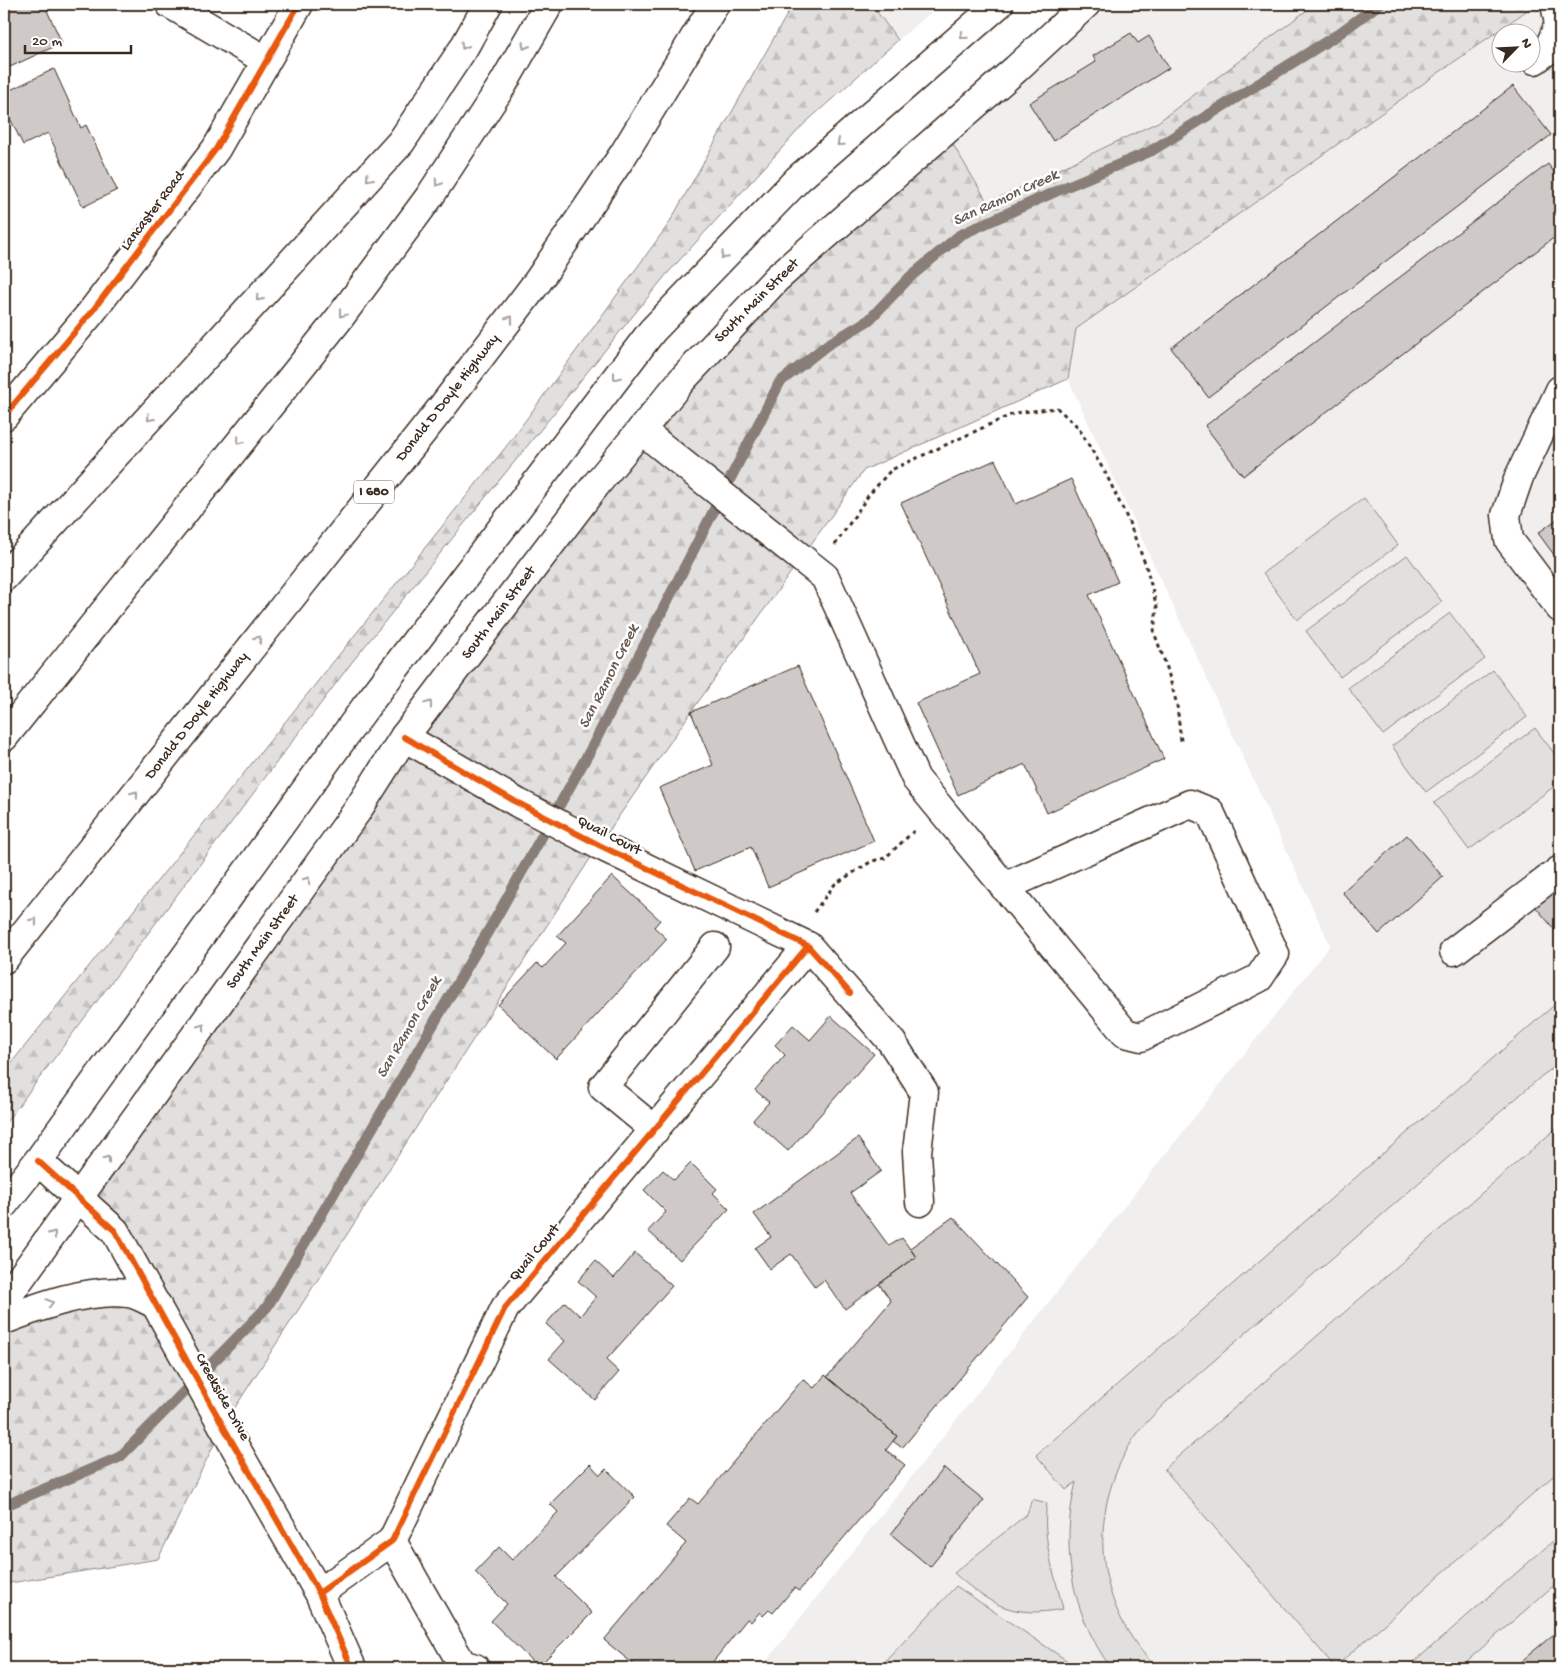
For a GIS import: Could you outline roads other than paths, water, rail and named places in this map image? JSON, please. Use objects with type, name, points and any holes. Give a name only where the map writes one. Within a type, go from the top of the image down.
[{"type":"main road","points":[[170,4],[266,60]]},
{"type":"main road","name":"Lancaster Road","points":[[4,416],[90,314],[216,149],[298,4]]},
{"type":"main road","points":[[4,577],[401,142],[463,49],[488,4]]},
{"type":"main road","points":[[4,737],[338,320],[435,188],[503,84],[549,4]]},
{"type":"main road","name":"Donald D Doyle Highway","points":[[4,959],[443,406],[538,281],[624,155],[715,4]]},
{"type":"main road","points":[[4,1204],[38,1161],[364,709],[652,331],[798,179],[999,4]]},
{"type":"main road","name":"South Main Street","points":[[4,1301],[357,810],[404,737],[595,486],[682,380],[776,278],[1016,68],[1086,4]]},
{"type":"main road","points":[[1542,55],[1548,50],[1559,24],[1555,4]]},
{"type":"main road","points":[[1560,390],[1519,477],[1506,515],[1510,540],[1560,608]]},
{"type":"main road","points":[[641,430],[825,577],[916,779],[939,806],[1004,887],[1125,1034],[1141,1037],[1259,978],[1275,954],[1210,812],[1190,804],[1004,887]]},
{"type":"main road","name":"Quail Court","points":[[404,737],[518,802],[599,845],[802,943],[850,993],[890,1041],[924,1092],[917,1152],[920,1202]]},
{"type":"main road","points":[[1454,951],[1560,870]]},
{"type":"main road","name":"Quail Court","points":[[320,1593],[392,1541],[505,1308],[655,1130],[802,943]]},
{"type":"main road","points":[[655,1130],[603,1087],[715,947]]},
{"type":"main road","name":"Creekside Drive","points":[[38,1161],[115,1231],[223,1426],[320,1593],[352,1668]]},
{"type":"main road","points":[[4,1320],[46,1304],[94,1294],[130,1293],[161,1312]]},
{"type":"main road","points":[[392,1541],[462,1664],[474,1668]]},
{"type":"waterway","name":"San Ramon Creek","points":[[4,1506],[120,1457],[267,1307],[497,916],[591,749],[780,382],[827,345],[869,320],[910,277],[960,235],[1151,151],[1337,35],[1379,4]]}]
